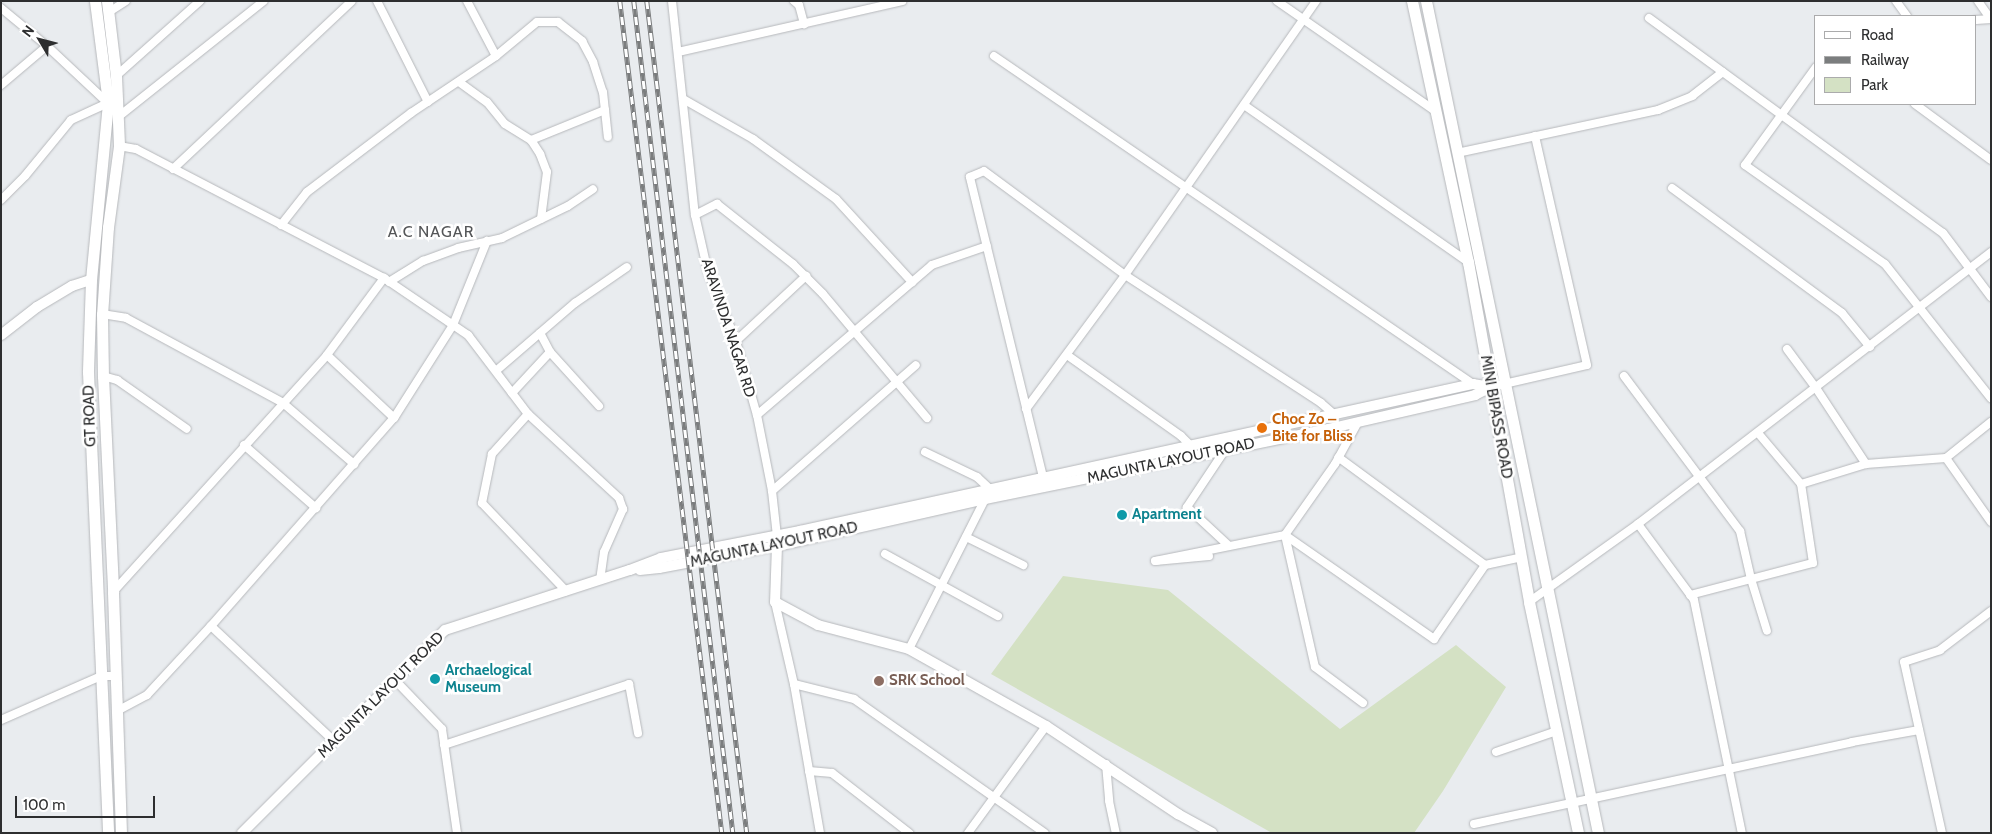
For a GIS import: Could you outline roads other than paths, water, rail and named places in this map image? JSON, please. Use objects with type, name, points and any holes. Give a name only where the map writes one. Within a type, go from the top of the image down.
[{"type":"main road","name":"GT ROAD","points":[[95,1],[108,103],[91,280],[88,372],[108,833]]},
{"type":"main road","name":"MINI BIPASS ROAD","points":[[1412,1],[1468,262],[1530,602],[1574,803],[1578,833]]},
{"type":"main road","points":[[1426,1],[1598,833]]},
{"type":"main road","points":[[108,7],[116,76],[119,146],[108,227],[102,314],[121,833]]},
{"type":"street","points":[[108,7],[126,1]]},
{"type":"street","points":[[116,76],[200,1]]},
{"type":"street","points":[[118,117],[264,1]]},
{"type":"street","points":[[173,169],[352,1]]},
{"type":"street","points":[[377,1],[428,102]]},
{"type":"street","points":[[467,1],[496,56]]},
{"type":"street","name":"ARAVINDA NAGAR RD","points":[[672,1],[695,215],[708,272],[736,341],[757,416],[772,491],[777,540]]},
{"type":"street","points":[[794,1],[799,5],[804,24]]},
{"type":"street","points":[[678,52],[902,1]]},
{"type":"street","points":[[1277,1],[1435,111]]},
{"type":"street","points":[[1026,409],[1126,275],[1316,1]]},
{"type":"street","points":[[1896,1],[1906,15]]},
{"type":"street","points":[[1977,20],[1990,19],[1978,1]]},
{"type":"street","points":[[1,8],[47,46],[108,103],[71,120],[25,176],[1,200]]},
{"type":"street","points":[[1649,18],[1783,114],[1943,233],[1991,297]]},
{"type":"street","points":[[281,225],[307,192],[428,102],[496,56],[537,22],[558,22],[582,40],[593,62],[603,92],[608,137]]},
{"type":"street","points":[[1,85],[47,46]]},
{"type":"street","points":[[994,56],[1185,189],[1473,384]]},
{"type":"street","points":[[1814,70],[1745,165],[1885,264],[1991,398]]},
{"type":"street","points":[[1457,153],[1658,110],[1692,96],[1723,72]]},
{"type":"street","points":[[459,82],[487,102],[505,124],[531,140],[540,154],[548,172],[541,219]]},
{"type":"street","points":[[683,100],[753,139],[836,199],[912,282]]},
{"type":"street","points":[[1244,104],[1468,262]]},
{"type":"street","points":[[1916,105],[1991,160]]},
{"type":"street","points":[[531,140],[605,110]]},
{"type":"street","points":[[1491,387],[1587,365],[1535,136]]},
{"type":"street","points":[[119,146],[136,149],[387,280],[468,335],[497,370],[528,414],[620,498],[623,509],[604,552],[600,580]]},
{"type":"street","points":[[1043,477],[970,177],[984,171],[1126,275],[1321,403],[1335,416]]},
{"type":"street","points":[[1672,188],[1842,313],[1870,347]]},
{"type":"street","points":[[113,592],[327,355],[387,280],[423,261],[458,248],[502,238],[568,206],[593,189]]},
{"type":"street","points":[[695,215],[717,204],[806,276],[928,418]]},
{"type":"street","points":[[117,712],[147,695],[211,626],[394,418],[453,325],[487,241]]},
{"type":"street","points":[[757,416],[932,265],[987,246]]},
{"type":"street","points":[[1530,602],[1548,591],[1758,433],[1971,270],[1991,252]]},
{"type":"street","points":[[497,370],[575,303],[627,267]]},
{"type":"street","points":[[736,341],[806,276]]},
{"type":"street","points":[[1,335],[37,307],[58,294],[72,286],[91,280]]},
{"type":"street","points":[[102,314],[126,318],[283,404],[354,464]]},
{"type":"street","points":[[540,332],[550,352],[599,406]]},
{"type":"street","points":[[1786,349],[1816,388],[1866,464]]},
{"type":"street","points":[[512,393],[550,352]]},
{"type":"street","points":[[327,355],[394,418]]},
{"type":"street","points":[[1066,355],[1181,436],[1191,446]]},
{"type":"street","points":[[772,491],[916,365]]},
{"type":"street","points":[[103,376],[117,380],[187,429]]},
{"type":"street","points":[[1624,376],[1740,531],[1751,579],[1767,631]]},
{"type":"street","points":[[1984,389],[1991,382]]},
{"type":"street","name":"MAGUNTA LAYOUT ROAD","points":[[242,833],[445,630],[630,570],[659,568],[1043,477],[1335,416],[1473,384],[1491,387]]},
{"type":"street","name":"MAGUNTA LAYOUT ROAD","points":[[777,540],[1358,422],[1475,395],[1491,387]]},
{"type":"street","points":[[528,414],[492,454],[482,503],[566,591]]},
{"type":"street","points":[[1209,556],[1155,561],[1285,535],[1338,457],[1358,422]]},
{"type":"street","points":[[1801,484],[1866,464],[1946,458],[1991,422]]},
{"type":"street","points":[[1690,595],[1813,563],[1801,484],[1758,433]]},
{"type":"street","points":[[244,445],[316,508]]},
{"type":"street","points":[[1225,450],[1187,507],[1229,546]]},
{"type":"street","points":[[925,452],[977,477],[990,489]]},
{"type":"street","points":[[1338,457],[1485,565]]},
{"type":"street","points":[[1946,458],[1991,522]]},
{"type":"street","points":[[909,649],[985,499]]},
{"type":"street","points":[[1638,524],[1694,600],[1727,770],[1742,833]]},
{"type":"street","points":[[1285,535],[1434,639],[1485,565],[1522,557]]},
{"type":"street","points":[[1285,535],[1314,667],[1363,703]]},
{"type":"street","points":[[966,537],[1023,565]]},
{"type":"street","points":[[777,540],[775,602],[794,684],[820,833]]},
{"type":"street","points":[[885,554],[998,616]]},
{"type":"street","points":[[775,602],[818,625],[909,649],[1046,726],[1106,764],[1178,814],[1212,833]]},
{"type":"street","points":[[1942,833],[1904,662],[1940,650],[1991,611]]},
{"type":"street","points":[[211,626],[334,741]]},
{"type":"street","points":[[1,720],[101,676],[116,676]]},
{"type":"street","points":[[395,680],[442,729],[456,833]]},
{"type":"street","points":[[444,746],[629,684],[638,733]]},
{"type":"street","points":[[794,684],[854,699],[1045,833]]},
{"type":"street","points":[[968,833],[1046,726]]},
{"type":"street","points":[[1474,824],[1574,803],[1591,797],[1727,770],[1852,742],[1920,730]]},
{"type":"street","points":[[1496,752],[1557,731]]},
{"type":"street","points":[[1106,764],[1109,801],[1116,833]]},
{"type":"street","points":[[809,770],[832,773],[909,833]]},
{"type":"railway","points":[[620,1],[722,833]]},
{"type":"railway","points":[[634,1],[733,833]]},
{"type":"railway","points":[[647,1],[747,833]]},
{"type":"place","name":"Choc Zo – Bite for Bliss","points":[[1262,428]]},
{"type":"place","name":"Apartment","points":[[1122,515]]},
{"type":"place","name":"Archaelogical Museum","points":[[435,679]]},
{"type":"place","name":"SRK School","points":[[879,681]]},
{"type":"district","name":"A.C NAGAR","points":[[431,232]]}]
